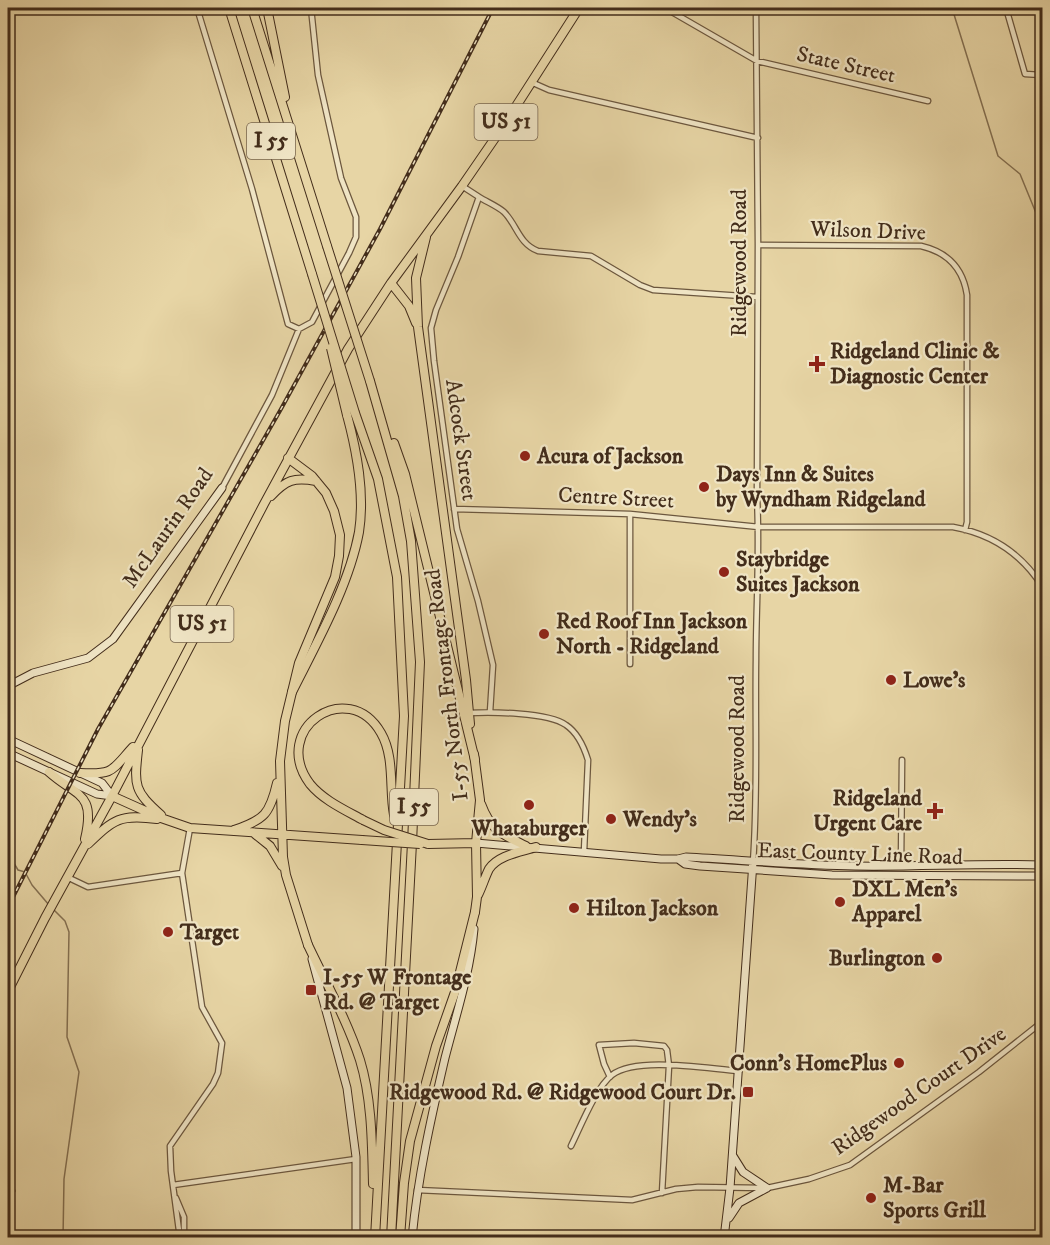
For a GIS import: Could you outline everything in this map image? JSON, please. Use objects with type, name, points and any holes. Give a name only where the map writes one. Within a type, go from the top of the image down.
[{"type":"highway","name":"I 55","points":[[229,8],[324,310],[333,363],[378,479],[397,577],[404,716],[374,1238]]},
{"type":"highway","name":"I 55","points":[[252,8],[371,384],[400,486],[409,530],[416,587],[420,662],[391,1238]]},
{"type":"highway","points":[[267,8],[292,136]]},
{"type":"highway","points":[[371,384],[405,474],[475,760]]},
{"type":"highway","points":[[292,693],[333,606],[351,562],[358,532],[361,508],[359,470],[351,414]]},
{"type":"highway","points":[[396,829],[387,747],[381,733],[359,712],[334,708],[321,712],[302,731],[299,742],[300,763],[311,785],[326,799],[363,820],[384,830],[428,844]]},
{"type":"highway","points":[[399,1238],[410,1141],[436,1046],[455,992],[476,912]]},
{"type":"highway","points":[[308,945],[345,1022],[360,1061],[368,1101],[372,1151],[374,1238]]},
{"type":"main road","name":"US 51","points":[[8,991],[288,458],[348,349],[391,283],[462,186],[579,8]]},
{"type":"main road","name":"I-55 North Frontage Road","points":[[427,232],[416,278],[418,327],[480,800],[476,843],[476,912]]},
{"type":"main road","points":[[391,283],[409,306],[418,327]]},
{"type":"main road","points":[[230,832],[261,819],[273,805],[285,721],[299,663],[335,577],[339,556],[340,535],[334,510],[326,493],[288,458]]},
{"type":"main road","points":[[264,504],[280,487],[291,480],[316,482]]},
{"type":"main road","points":[[80,773],[98,774],[116,768],[139,743]]},
{"type":"main road","points":[[139,743],[135,782],[139,793],[166,820]]},
{"type":"main road","points":[[49,772],[59,781],[77,791],[87,805],[89,823],[83,849]]},
{"type":"main road","points":[[279,773],[286,875]]},
{"type":"main road","points":[[112,796],[166,820]]},
{"type":"main road","points":[[480,800],[491,826],[497,832],[526,846]]},
{"type":"main road","points":[[83,849],[114,821],[140,817],[166,820]]},
{"type":"main road","name":"East County Line Road","points":[[166,820],[190,828],[230,832],[445,845],[476,843]]},
{"type":"main road","points":[[254,833],[270,846],[286,875],[308,945]]},
{"type":"main road","points":[[477,897],[488,871],[494,864],[502,858],[536,847]]},
{"type":"street","points":[[197,8],[252,189],[288,324],[299,329],[312,322],[356,237],[356,217],[341,178],[318,75],[311,8]]},
{"type":"street","name":"State Street","points":[[665,8],[756,61],[928,101]]},
{"type":"street","name":"Ridgewood Road","points":[[724,1238],[739,1071],[740,1024],[756,799],[756,578],[759,527],[757,498],[756,8]]},
{"type":"street","points":[[1006,8],[1024,74],[1042,75]]},
{"type":"street","points":[[531,82],[549,90],[758,138]]},
{"type":"street","points":[[462,186],[502,210],[519,236],[531,249],[546,253],[591,256],[640,285],[654,290],[758,297]]},
{"type":"street","name":"Adcock Street","points":[[479,197],[431,328],[457,529],[478,601],[493,666],[490,712]]},
{"type":"street","name":"Wilson Drive","points":[[758,245],[921,246],[944,254],[960,271],[967,295],[967,522],[965,530]]},
{"type":"street","name":"McLaurin Road","points":[[8,686],[33,674],[88,658],[113,639],[222,488],[272,395],[299,329]]},
{"type":"street","name":"Centre Street","points":[[454,509],[630,514],[759,527],[932,527],[965,530],[986,536],[1005,546],[1031,569],[1042,586]]},
{"type":"street","points":[[630,514],[630,664]]},
{"type":"street","points":[[468,713],[490,712],[556,720],[566,724],[581,741],[588,767],[584,852]]},
{"type":"street","points":[[8,739],[102,783],[112,796]]},
{"type":"street","points":[[8,753],[97,794],[112,796]]},
{"type":"street","points":[[901,864],[902,760]]},
{"type":"street","points":[[182,1238],[174,1196],[170,1146],[213,1084],[218,1073],[222,1043],[202,1007],[182,873],[190,828]]},
{"type":"street","name":"East County Line Road","points":[[476,843],[678,859],[686,857],[858,866],[1042,865]]},
{"type":"street","name":"East County Line Road","points":[[678,859],[685,864],[832,876],[1042,876]]},
{"type":"street","points":[[67,877],[88,887],[182,873]]},
{"type":"street","name":"I-55 North Frontage Road","points":[[412,1238],[417,1191],[429,1126],[465,980],[476,912]]},
{"type":"street","points":[[308,945],[347,1088],[356,1160],[356,1238]]},
{"type":"street","name":"Ridgewood Court Drive","points":[[417,1191],[632,1200],[676,1189],[767,1188],[809,1179],[850,1165],[979,1072],[1042,1022]]},
{"type":"street","points":[[610,1077],[599,1045],[634,1043],[664,1046],[668,1050],[662,1193]]},
{"type":"street","points":[[571,1146],[601,1088],[610,1077],[628,1067],[649,1064],[739,1071]]},
{"type":"street","points":[[725,1226],[732,1211],[739,1203],[767,1188],[743,1172],[732,1155]]},
{"type":"street","points":[[173,1185],[356,1160]]},
{"type":"waterway","points":[[952,8],[998,156],[1020,174],[1036,213],[1042,255]]},
{"type":"waterway","points":[[8,853],[18,870],[25,872],[32,885],[49,905]]},
{"type":"waterway","points":[[54,910],[65,921],[69,932],[67,1037],[79,1072],[64,1179],[63,1238]]},
{"type":"railway","points":[[8,907],[98,729],[281,409],[380,229],[493,8]]},
{"type":"place","name":"Ridgeland Clinic & Diagnostic Center","points":[[817,364]]},
{"type":"place","name":"Acura of Jackson","points":[[525,456]]},
{"type":"place","name":"Days Inn & Suites by Wyndham Ridgeland","points":[[704,487]]},
{"type":"place","name":"Staybridge Suites Jackson","points":[[724,572]]},
{"type":"place","name":"Red Roof Inn Jackson North - Ridgeland","points":[[544,634]]},
{"type":"place","name":"Lowe's","points":[[891,680]]},
{"type":"place","name":"Whataburger","points":[[529,805]]},
{"type":"place","name":"Ridgeland Urgent Care","points":[[935,811]]},
{"type":"place","name":"Wendy's","points":[[611,819]]},
{"type":"place","name":"DXL Men's Apparel","points":[[840,902]]},
{"type":"place","name":"Hilton Jackson","points":[[574,908]]},
{"type":"place","name":"Target","points":[[168,932]]},
{"type":"place","name":"Burlington","points":[[937,958]]},
{"type":"place","name":"I-55 W Frontage Rd. @ Target","points":[[311,990]]},
{"type":"place","name":"Conn’s HomePlus","points":[[899,1063]]},
{"type":"place","name":"Ridgewood Rd. @ Ridgewood Court Dr.","points":[[748,1092]]},
{"type":"place","name":"M-Bar Sports Grill","points":[[871,1198]]}]
